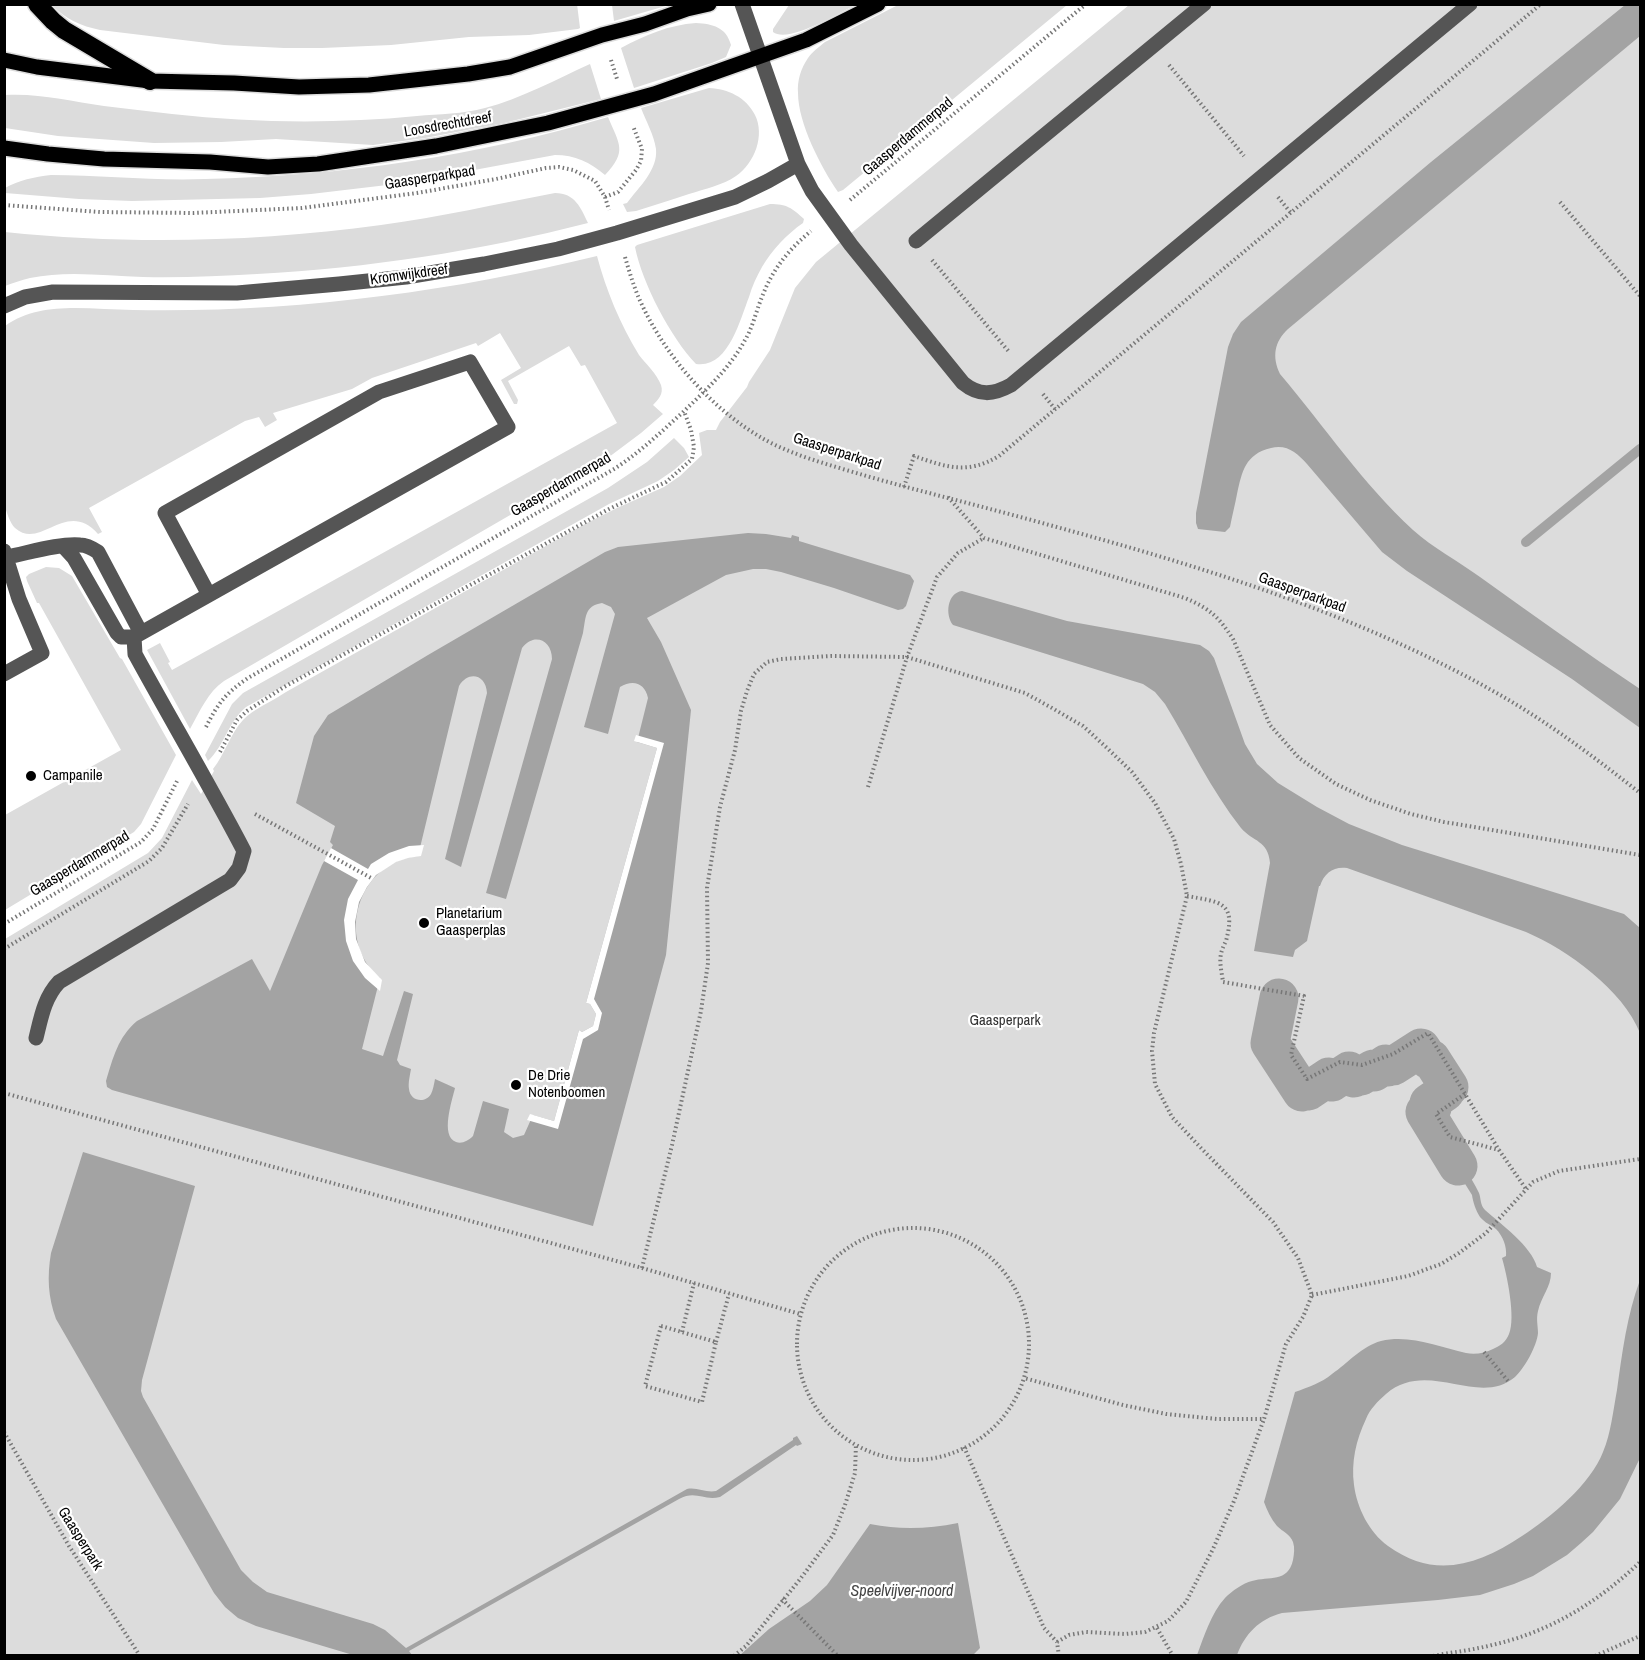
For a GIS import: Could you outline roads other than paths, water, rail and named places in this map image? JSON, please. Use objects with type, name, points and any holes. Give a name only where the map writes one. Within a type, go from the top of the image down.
[{"type":"highway","points":[[37,4],[64,30],[150,81]]},
{"type":"main road","points":[[4,60],[150,81],[299,87],[369,86],[468,74],[510,66],[602,35],[709,4]]},
{"type":"main road","name":"Loosdrechtdreef","points":[[4,148],[104,159],[210,162],[268,167],[318,164],[436,147],[548,123],[654,94],[806,40],[878,4]]},
{"type":"street","points":[[741,4],[798,164],[812,191],[850,245],[963,383],[980,393],[1001,390],[1011,385],[1470,4]]},
{"type":"street","points":[[916,240],[1204,4]]},
{"type":"street","name":"Kromwijkdreef","points":[[4,306],[25,297],[53,292],[237,293],[351,283],[484,264],[558,249],[735,196],[798,164]]},
{"type":"street","points":[[63,546],[74,558],[117,633],[121,637],[138,635],[508,427],[470,362],[379,392],[165,513],[209,595]]},
{"type":"street","points":[[4,674],[42,653],[19,599],[6,554],[82,544],[98,552],[138,635],[135,654],[244,851],[240,868],[231,880],[59,982],[50,991],[43,1007],[36,1038]]},
{"type":"water","points":[[1625,5],[1640,5],[1640,36],[1288,329],[1277,344],[1275,356],[1280,374],[1377,494],[1413,530],[1640,689],[1640,728],[1572,679],[1407,571],[1382,552],[1307,464],[1287,448],[1271,448],[1250,459],[1241,478],[1230,527],[1225,532],[1198,529],[1196,523],[1228,347],[1241,322],[1431,162]]},
{"type":"water","points":[[748,533],[791,538],[792,535],[799,537],[799,541],[910,575],[914,581],[906,606],[898,610],[781,572],[753,569],[726,575],[647,618],[661,642],[691,710],[666,955],[593,1226],[107,1087],[106,1081],[117,1048],[130,1027],[137,1021],[252,959],[270,991],[322,865],[333,845],[330,842],[335,826],[296,803],[314,736],[328,715],[605,552],[618,547]],"holes":[[[602,603],[611,607],[615,614],[584,727],[608,734],[620,687],[629,683],[638,684],[644,689],[648,698],[637,742],[657,748],[586,1003],[590,1004],[596,1014],[593,1026],[582,1032],[579,1030],[554,1121],[533,1115],[524,1135],[513,1138],[504,1132],[509,1109],[483,1101],[473,1136],[465,1142],[456,1142],[451,1138],[448,1126],[455,1088],[435,1079],[432,1092],[428,1097],[418,1100],[412,1096],[409,1089],[411,1069],[400,1065],[397,1060],[413,994],[404,991],[383,1056],[362,1049],[380,978],[366,962],[358,944],[356,924],[359,905],[367,887],[380,872],[397,861],[418,856],[459,686],[472,676],[484,682],[487,693],[445,859],[461,867],[522,648],[537,639],[546,643],[552,659],[486,893],[506,899],[587,614],[592,607]]]},
{"type":"water","points":[[962,591],[1067,621],[1200,645],[1214,658],[1245,744],[1257,764],[1278,783],[1349,824],[1402,845],[1624,914],[1640,928],[1640,1033],[1632,1017],[1608,987],[1559,949],[1526,932],[1347,868],[1334,869],[1324,877],[1319,886],[1307,941],[1295,950],[1293,957],[1254,951],[1270,863],[1269,855],[1263,846],[1241,828],[1230,813],[1210,783],[1165,704],[1155,692],[1143,684],[953,625],[948,610],[950,600]]},
{"type":"water","points":[[1434,1118],[1476,1187],[1483,1208],[1523,1244],[1537,1267],[1551,1273],[1551,1278],[1538,1311],[1538,1333],[1533,1351],[1515,1377],[1501,1385],[1485,1388],[1436,1381],[1402,1384],[1377,1402],[1359,1435],[1353,1468],[1358,1502],[1365,1519],[1381,1540],[1405,1557],[1439,1565],[1456,1565],[1489,1555],[1545,1520],[1589,1476],[1606,1445],[1612,1422],[1628,1320],[1640,1280],[1640,1458],[1620,1499],[1593,1532],[1567,1555],[1533,1576],[1480,1595],[1282,1613],[1266,1619],[1254,1628],[1244,1640],[1237,1655],[1197,1655],[1212,1618],[1228,1595],[1249,1582],[1282,1575],[1287,1572],[1293,1560],[1292,1539],[1275,1523],[1264,1502],[1295,1392],[1324,1380],[1361,1351],[1381,1341],[1414,1340],[1476,1354],[1498,1347],[1509,1334],[1512,1318],[1502,1258],[1506,1256],[1504,1242],[1496,1229],[1480,1217],[1472,1195],[1427,1123]]},
{"type":"water","points":[[83,1152],[195,1186],[142,1380],[141,1391],[241,1570],[267,1592],[373,1624],[385,1630],[406,1648],[687,1489],[716,1491],[793,1438],[797,1436],[802,1444],[796,1445],[720,1497],[690,1495],[679,1499],[409,1651],[412,1655],[353,1655],[256,1626],[238,1618],[214,1593],[56,1319],[49,1287],[51,1253]]},
{"type":"water","name":"Speelvijver-noord","points":[[958,1523],[980,1648],[973,1655],[739,1656],[769,1629],[810,1601],[827,1585],[870,1524],[914,1528]]},
{"type":"waterway","points":[[1526,542],[1640,449]]},
{"type":"waterway","points":[[1279,998],[1270,1043],[1302,1092],[1307,1089],[1308,1091],[1329,1077],[1332,1082],[1349,1071],[1354,1078],[1373,1069],[1374,1072],[1386,1064],[1388,1067],[1393,1066],[1421,1048],[1449,1087],[1429,1103],[1432,1108],[1425,1112],[1458,1166]]},
{"type":"place","name":"Campanile","points":[[31,776]]},
{"type":"place","name":"Planetarium Gaasperplas","points":[[424,923]]},
{"type":"place","name":"De Drie Notenboomen","points":[[516,1085]]},
{"type":"park label","name":"Gaasperpark","points":[[1005,1021]]}]
